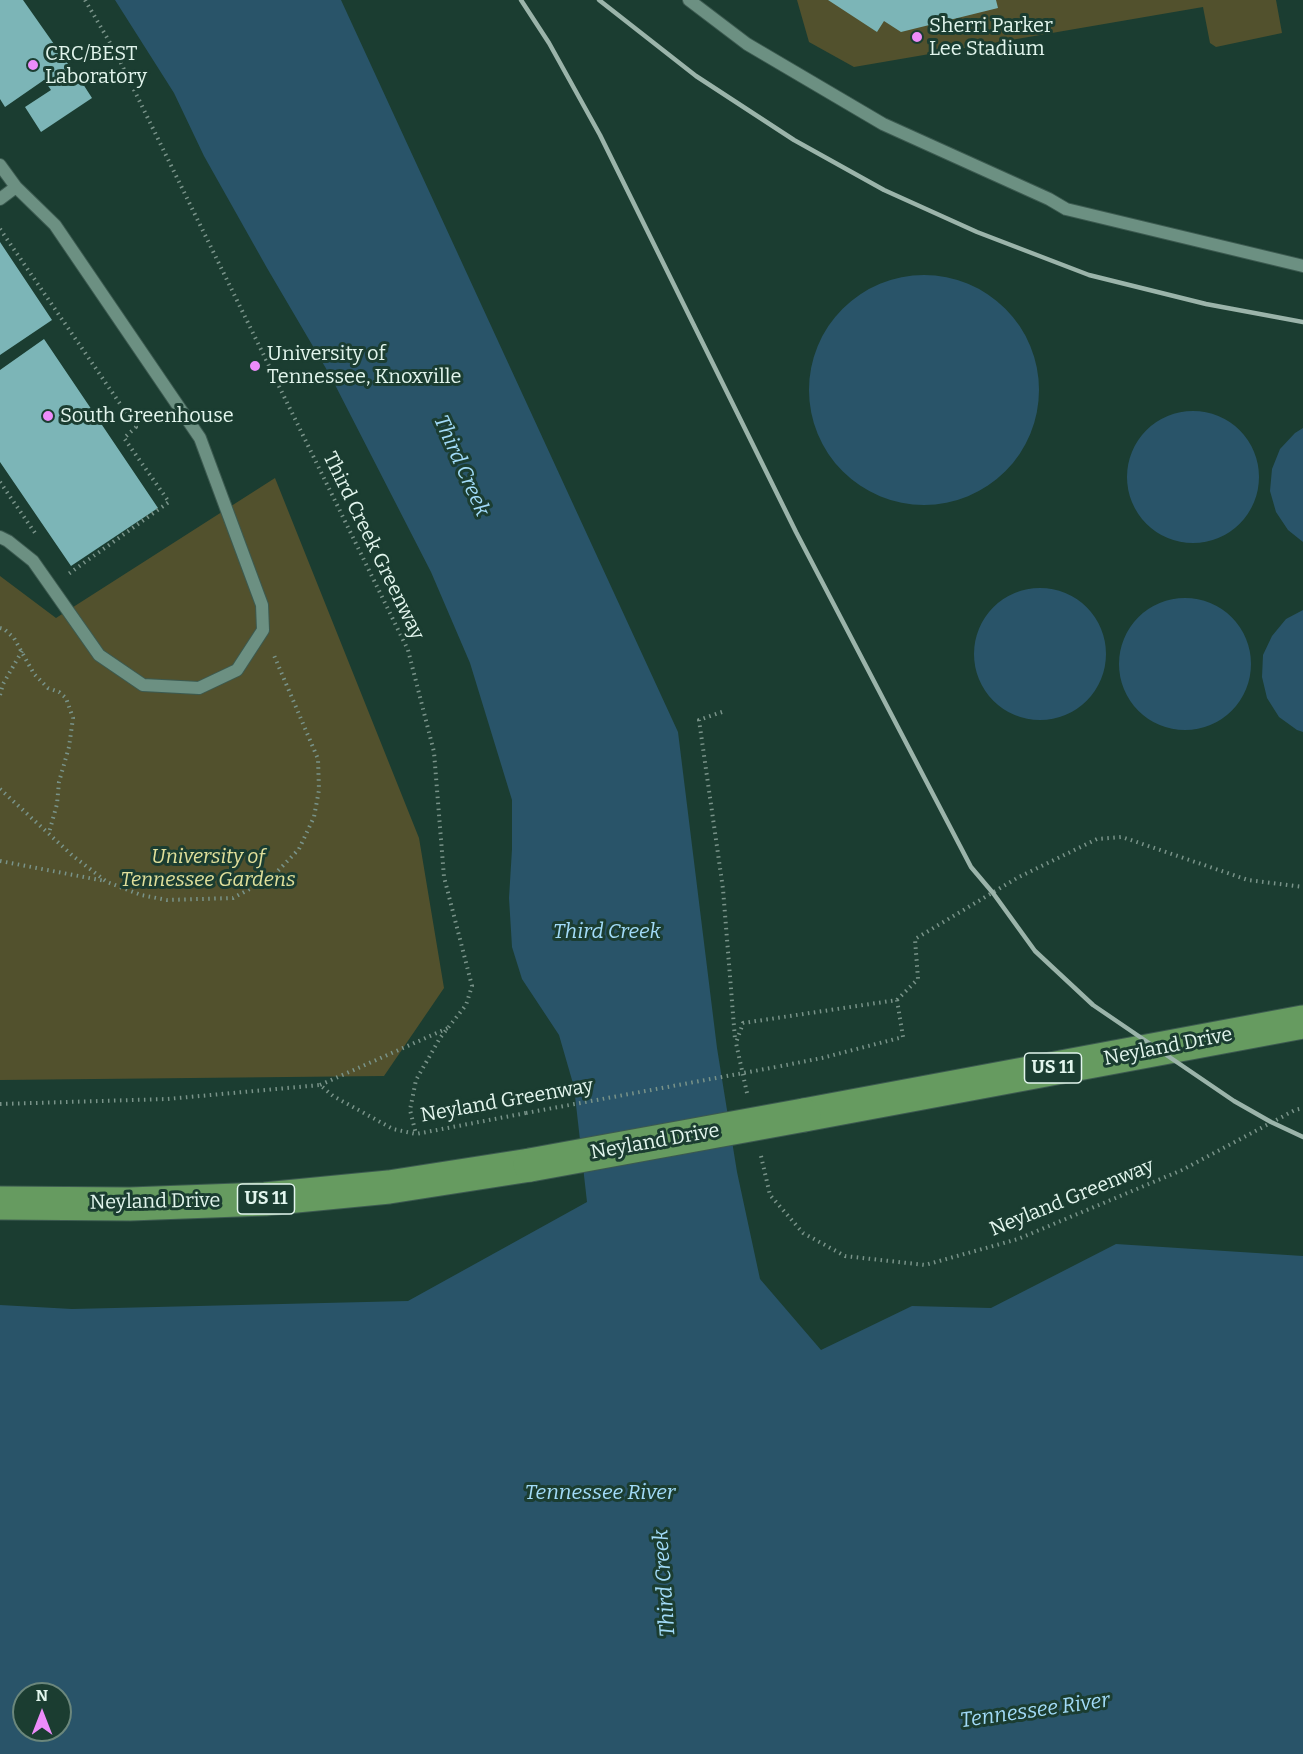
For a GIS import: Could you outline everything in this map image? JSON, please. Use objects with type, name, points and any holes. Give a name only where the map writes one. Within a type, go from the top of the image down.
[{"type":"main road","name":"Neyland Drive","points":[[0,1203],[130,1204],[265,1199],[389,1187],[530,1165],[1303,1022]]},
{"type":"lane","points":[[689,0],[747,44],[883,124],[1066,209],[1303,266]]},
{"type":"lane","points":[[0,165],[16,188],[55,225],[200,438],[262,605],[263,630],[237,670],[199,688],[143,685],[99,656],[33,561],[0,537]]},
{"type":"lane","points":[[0,199],[16,188]]},
{"type":"path","name":"Third Creek Greenway","points":[[85,0],[116,53],[408,650],[434,752],[444,878],[472,986],[466,1005],[440,1038],[416,1080],[410,1110],[416,1134]]},
{"type":"path","points":[[0,229],[136,427],[124,438],[169,502],[66,577],[59,567]]},
{"type":"path","points":[[0,482],[39,539]]},
{"type":"path","points":[[0,628],[14,638],[34,674],[48,688],[59,692],[66,698],[73,718],[69,747],[59,782],[57,804],[49,833]]},
{"type":"path","points":[[0,861],[107,882],[141,895],[167,900],[233,898],[272,878],[299,849],[314,817],[319,790],[318,759],[263,630]]},
{"type":"path","points":[[0,695],[9,672],[22,651]]},
{"type":"path","points":[[722,712],[699,720],[723,890],[736,1043],[749,1101]]},
{"type":"path","points":[[0,789],[73,855],[107,882]]},
{"type":"path","points":[[736,1043],[743,1023],[897,1000],[918,979],[915,939],[1017,878],[1097,839],[1122,837],[1248,880],[1303,887]]},
{"type":"path","name":"Neyland Greenway","points":[[320,1085],[333,1096],[393,1129],[416,1134],[822,1058],[903,1037],[897,1000]]},
{"type":"path","points":[[0,1104],[167,1099],[320,1085],[448,1027]]},
{"type":"path","name":"Neyland Greenway","points":[[759,1148],[770,1195],[803,1233],[845,1256],[925,1265],[1018,1239],[1182,1170],[1295,1110],[1303,1108]]},
{"type":"green space","name":"Sherri Parker Lee Stadium","points":[[797,0],[1276,0],[1282,33],[1216,47],[1210,43],[1203,7],[854,67],[809,42]]},
{"type":"green space","name":"University of Tennessee Gardens","points":[[275,478],[419,838],[444,988],[384,1076],[0,1080],[0,576],[56,618]]},
{"type":"water","name":"Tennessee River","points":[[115,0],[341,0],[678,732],[717,1048],[737,1172],[760,1279],[821,1350],[912,1306],[991,1308],[1116,1244],[1303,1256],[1303,1754],[0,1754],[0,1305],[72,1309],[408,1301],[587,1202],[574,1087],[559,1035],[522,979],[512,947],[509,898],[512,800],[470,663],[431,572],[331,377],[204,156],[174,93]]},
{"type":"water","points":[[913,275],[935,275],[968,283],[988,294],[1006,308],[1020,326],[1031,346],[1039,379],[1037,412],[1031,434],[1020,454],[1006,472],[988,486],[968,497],[935,505],[913,505],[880,497],[860,486],[842,472],[828,454],[817,434],[809,401],[809,379],[817,346],[828,326],[842,308],[860,294],[880,283]]},
{"type":"water","points":[[1193,411],[1218,416],[1240,430],[1254,452],[1259,477],[1254,502],[1240,524],[1218,538],[1193,543],[1168,538],[1146,524],[1132,502],[1127,477],[1132,452],[1146,430],[1168,416]]},
{"type":"water","points":[[1303,428],[1303,542],[1288,530],[1276,512],[1270,491],[1272,469],[1280,449]]},
{"type":"water","points":[[1040,588],[1065,593],[1087,607],[1101,629],[1106,654],[1101,679],[1087,701],[1065,715],[1040,720],[1015,715],[993,701],[979,679],[974,654],[979,629],[993,607],[1015,593]]},
{"type":"water","points":[[1185,598],[1210,603],[1232,617],[1246,639],[1251,664],[1246,689],[1232,711],[1210,725],[1185,730],[1160,725],[1138,711],[1124,689],[1119,664],[1124,639],[1138,617],[1160,603]]},
{"type":"water","points":[[1303,610],[1303,732],[1279,717],[1267,698],[1262,677],[1263,655],[1272,636],[1286,619]]},
{"type":"building","name":"CRC/BEST Laboratory","points":[[0,0],[23,0],[68,64],[65,66],[69,73],[74,70],[92,98],[41,132],[25,107],[51,90],[44,80],[5,107],[0,99]]},
{"type":"building","points":[[828,0],[996,0],[998,8],[901,32],[884,21],[877,32]]},
{"type":"building","points":[[0,242],[52,320],[0,355]]},
{"type":"building","name":"South Greenhouse","points":[[44,339],[158,508],[71,566],[0,462],[0,370]]},
{"type":"railway","points":[[521,0],[549,43],[600,135],[796,532],[971,867],[1035,951],[1093,1005],[1234,1101],[1303,1137]]},
{"type":"railway","points":[[599,0],[696,76],[794,140],[884,190],[977,232],[1089,275],[1206,304],[1303,322]]},
{"type":"place","name":"Sherri Parker Lee Stadium","points":[[917,37]]},
{"type":"place","name":"CRC/BEST Laboratory","points":[[33,65]]},
{"type":"place","name":"University of Tennessee, Knoxville","points":[[255,366]]},
{"type":"place","name":"South Greenhouse","points":[[48,416]]},
{"type":"water label","name":"Third Creek","points":[[461,466]]},
{"type":"water label","name":"Third Creek","points":[[607,932]]},
{"type":"water label","name":"Third Creek","points":[[665,1583]]}]
